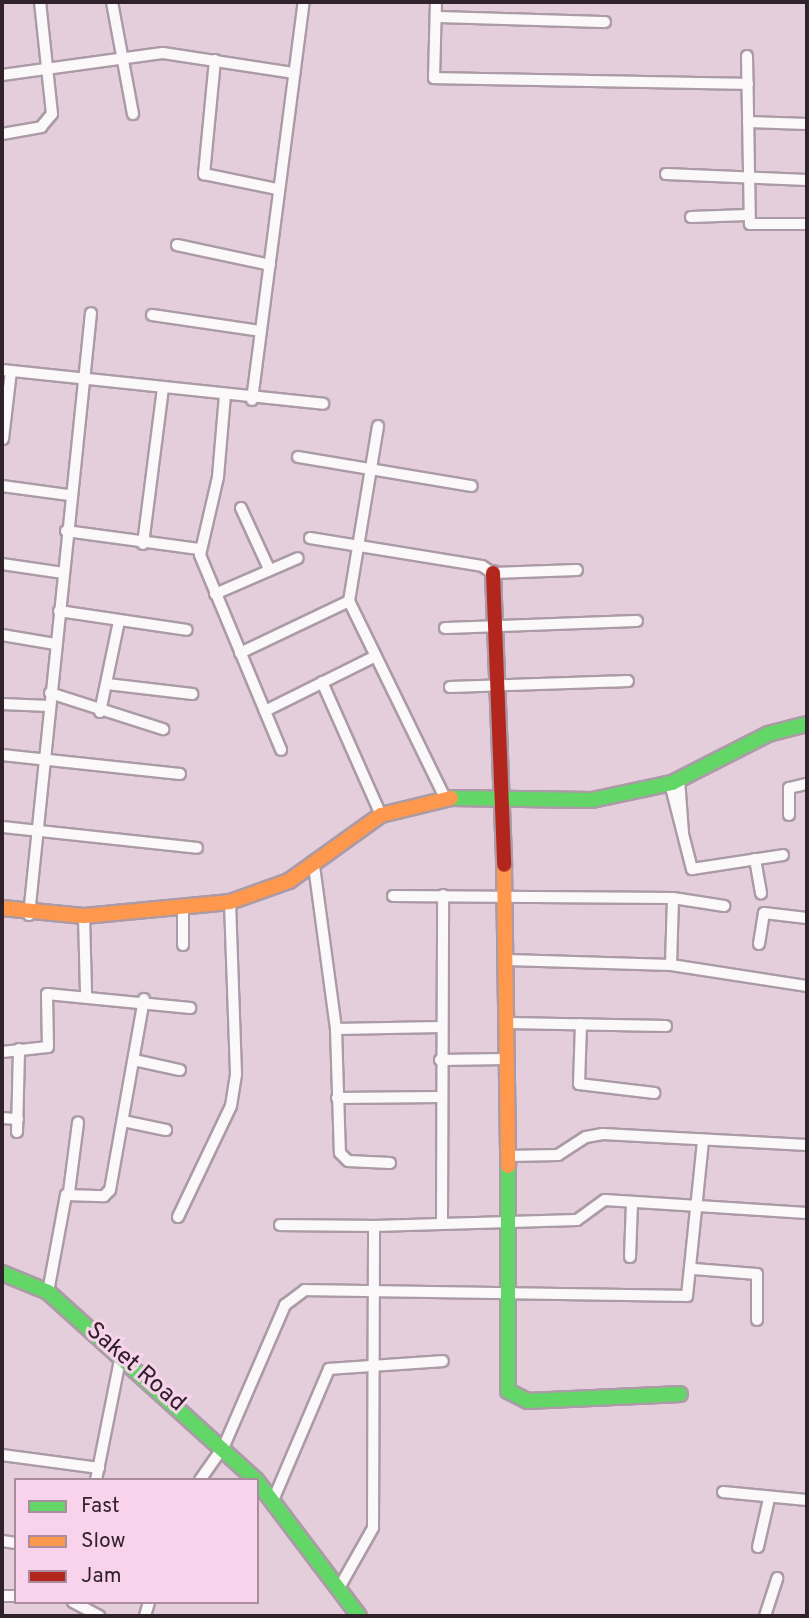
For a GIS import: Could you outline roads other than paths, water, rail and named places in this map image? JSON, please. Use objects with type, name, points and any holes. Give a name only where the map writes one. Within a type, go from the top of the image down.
[{"type":"street","points":[[2,134],[49,122],[49,68],[40,2]]},
{"type":"street","points":[[112,2],[133,114]]},
{"type":"street","points":[[252,400],[277,190],[304,2]]},
{"type":"street","points":[[436,2],[434,78],[748,84]]},
{"type":"street","points":[[436,17],[606,22]]},
{"type":"street","points":[[2,75],[122,56],[215,60],[294,74]]},
{"type":"street","points":[[747,56],[747,215],[754,228],[807,224]]},
{"type":"street","points":[[215,60],[204,174],[277,190]]},
{"type":"street","points":[[748,122],[807,124]]},
{"type":"street","points":[[666,174],[807,180]]},
{"type":"street","points":[[691,216],[747,215]]},
{"type":"street","points":[[177,245],[270,265]]},
{"type":"street","points":[[29,915],[46,760],[69,495],[91,313]]},
{"type":"street","points":[[152,314],[260,331]]},
{"type":"street","points":[[3,439],[6,371],[163,387],[252,400],[323,404]]},
{"type":"street","points":[[143,544],[163,387]]},
{"type":"street","points":[[225,395],[218,477],[200,555],[281,750]]},
{"type":"street","points":[[378,426],[354,546],[349,601],[445,798]]},
{"type":"street","points":[[298,457],[472,486]]},
{"type":"street","points":[[2,486],[69,495]]},
{"type":"street","points":[[241,508],[269,569]]},
{"type":"street","points":[[66,531],[200,555]]},
{"type":"street","points":[[310,538],[494,573],[577,570]]},
{"type":"street","points":[[215,594],[298,558]]},
{"type":"street","points":[[2,564],[62,573]]},
{"type":"street","points":[[494,573],[508,960],[505,1289],[514,1399],[680,1394]]},
{"type":"street","points":[[240,653],[349,601]]},
{"type":"street","points":[[59,611],[187,631]]},
{"type":"street","points":[[100,712],[119,621]]},
{"type":"street","points":[[445,628],[637,621]]},
{"type":"street","points":[[2,635],[55,644]]},
{"type":"street","points":[[265,711],[374,657]]},
{"type":"street","points":[[450,687],[628,681]]},
{"type":"street","points":[[322,682],[381,815]]},
{"type":"street","points":[[107,684],[192,694]]},
{"type":"street","points":[[50,693],[100,712],[163,729]]},
{"type":"street","points":[[2,704],[49,706]]},
{"type":"street","points":[[2,908],[29,915],[84,916],[230,902],[289,881],[381,815],[445,798],[592,800],[675,781],[768,734],[807,723]]},
{"type":"street","points":[[2,755],[180,774]]},
{"type":"street","points":[[675,781],[692,869],[783,855]]},
{"type":"street","points":[[789,816],[789,788],[807,784]]},
{"type":"street","points":[[2,827],[197,848]]},
{"type":"street","points":[[755,859],[761,893]]},
{"type":"street","points":[[309,868],[336,1029],[337,1098],[342,1158],[390,1163]]},
{"type":"street","points":[[393,895],[673,898],[724,906]]},
{"type":"street","points":[[442,1219],[440,1027],[443,895]]},
{"type":"street","points":[[671,965],[673,898]]},
{"type":"street","points":[[178,1217],[231,1106],[236,1074],[230,902]]},
{"type":"street","points":[[183,906],[183,945]]},
{"type":"street","points":[[759,944],[764,913],[807,918]]},
{"type":"street","points":[[84,916],[86,995]]},
{"type":"street","points":[[508,960],[671,965],[807,986]]},
{"type":"street","points":[[2,1052],[48,1047],[47,995],[144,999],[190,1008]]},
{"type":"street","points":[[69,1192],[109,1193],[144,999]]},
{"type":"street","points":[[508,1024],[666,1026]]},
{"type":"street","points":[[581,1024],[579,1084],[654,1093]]},
{"type":"street","points":[[336,1029],[440,1027]]},
{"type":"street","points":[[17,1132],[19,1049]]},
{"type":"street","points":[[440,1060],[507,1059]]},
{"type":"street","points":[[134,1060],[180,1070]]},
{"type":"street","points":[[337,1098],[440,1097]]},
{"type":"street","points":[[2,1118],[18,1119]]},
{"type":"street","points":[[123,1121],[166,1130]]},
{"type":"street","points":[[48,1292],[69,1192],[78,1123]]},
{"type":"street","points":[[508,1156],[558,1155],[603,1134],[807,1145]]},
{"type":"street","points":[[201,1478],[224,1446],[293,1296],[369,1289],[505,1289],[678,1300],[692,1288],[696,1205],[704,1140]]},
{"type":"street","points":[[280,1225],[374,1226],[442,1219],[577,1220],[605,1200],[807,1213]]},
{"type":"street","points":[[630,1257],[632,1202]]},
{"type":"street","points":[[340,1588],[373,1528],[369,1289],[374,1226]]},
{"type":"street","points":[[694,1269],[757,1274],[757,1320]]},
{"type":"street","name":"Saket Road","points":[[2,1273],[48,1292],[224,1446],[255,1478]]},
{"type":"street","points":[[2,1455],[97,1474],[121,1355]]},
{"type":"street","points":[[274,1498],[321,1376],[342,1365],[443,1361]]},
{"type":"street","name":"Saket Road","points":[[259,1482],[274,1498],[359,1616]]},
{"type":"street","points":[[723,1492],[769,1499],[807,1500]]},
{"type":"street","points":[[758,1547],[769,1499]]},
{"type":"street","points":[[765,1616],[777,1578]]},
{"type":"street","points":[[76,1604],[99,1616]]}]
